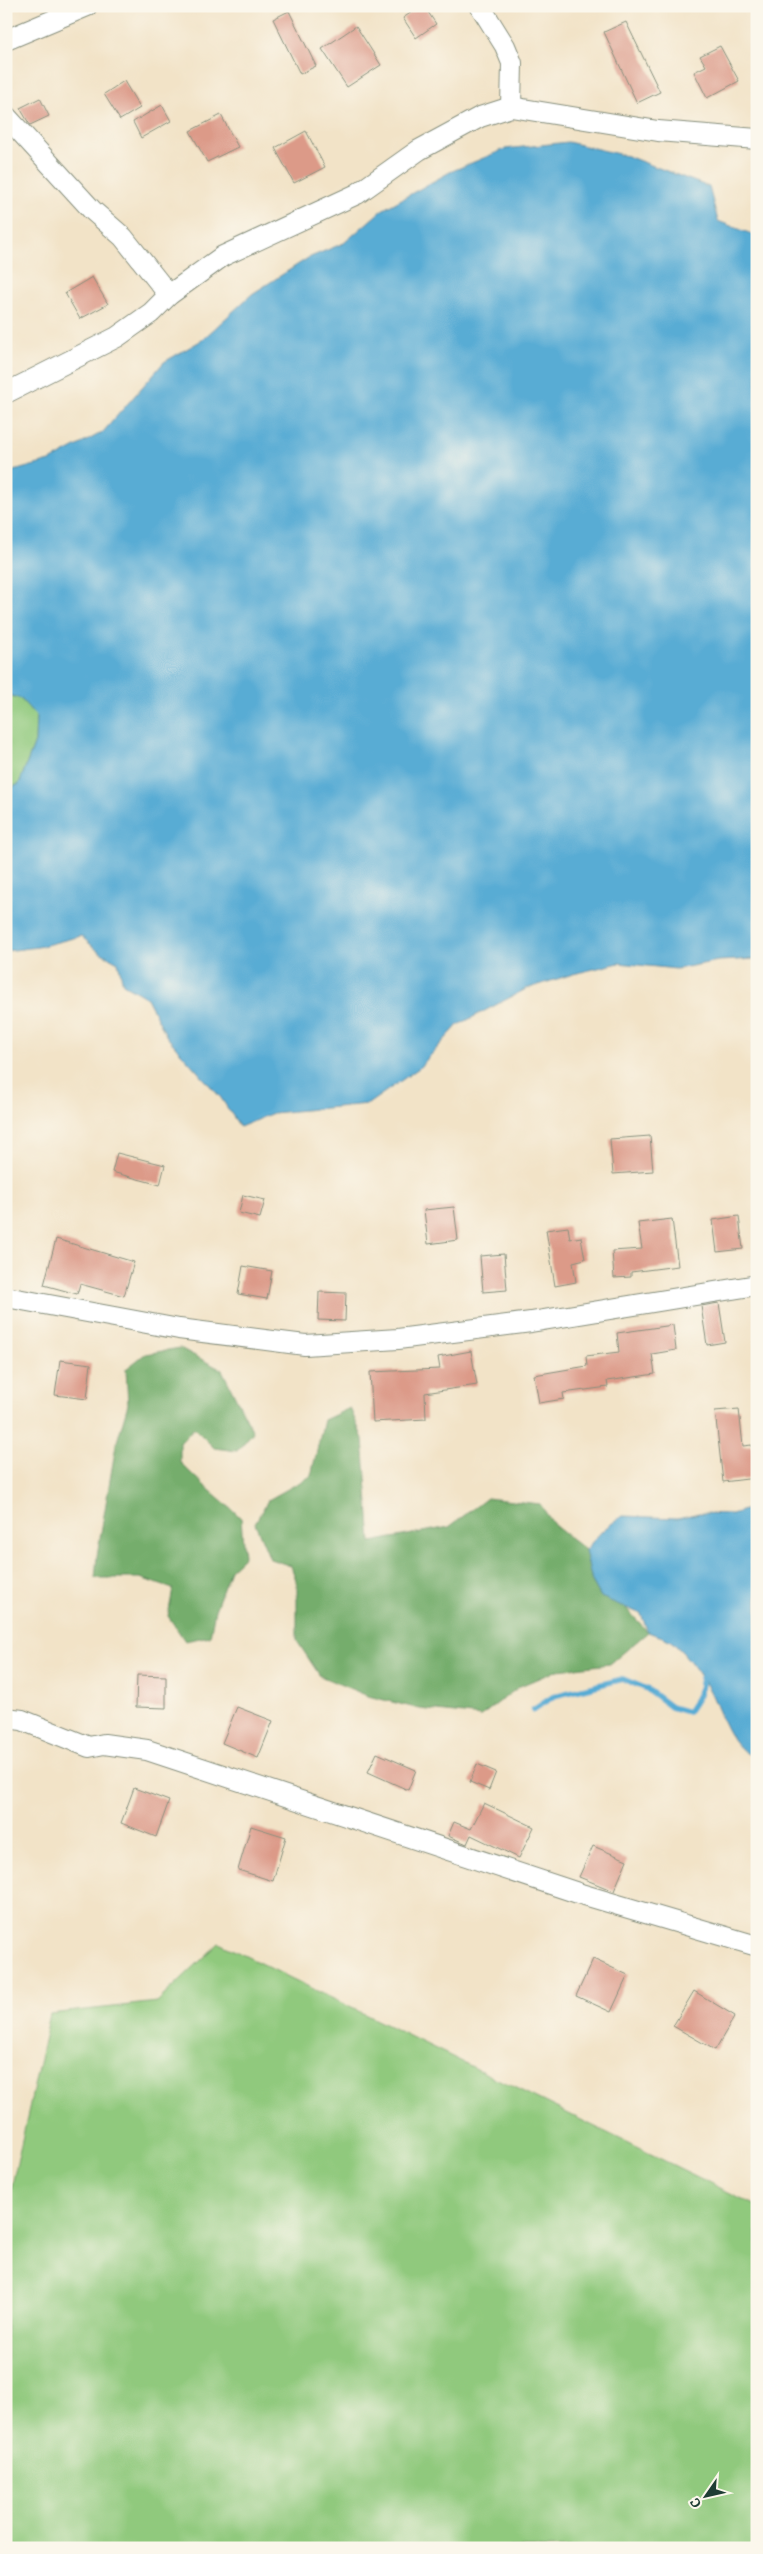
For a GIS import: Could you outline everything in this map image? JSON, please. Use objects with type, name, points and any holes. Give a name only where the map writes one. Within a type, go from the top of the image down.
[{"type":"street","points":[[6,40],[87,6]]},
{"type":"street","points":[[480,6],[505,46],[512,63],[511,107]]},
{"type":"street","points":[[6,393],[117,337],[151,313],[169,295],[223,256],[357,194],[419,150],[480,117],[511,107],[658,131],[757,139]]},
{"type":"street","points":[[6,116],[92,210],[123,237],[169,295]]},
{"type":"street","points":[[6,1297],[178,1329],[305,1345],[398,1339],[531,1322],[757,1285]]},
{"type":"street","points":[[6,1718],[22,1720],[90,1747],[104,1744],[147,1750],[581,1894],[757,1946]]},
{"type":"green space","points":[[6,694],[21,699],[36,716],[35,742],[19,784],[6,790]]},
{"type":"green space","points":[[180,1348],[222,1370],[253,1432],[237,1451],[214,1448],[194,1428],[180,1443],[180,1462],[241,1518],[244,1557],[230,1570],[215,1610],[210,1636],[185,1641],[168,1616],[173,1589],[140,1578],[95,1578],[116,1445],[128,1404],[126,1369],[145,1354]]},
{"type":"green space","points":[[350,1408],[363,1439],[371,1542],[449,1527],[487,1498],[540,1504],[554,1525],[585,1550],[592,1581],[601,1597],[624,1606],[648,1632],[610,1664],[558,1670],[520,1686],[481,1716],[420,1709],[368,1696],[320,1676],[297,1641],[297,1583],[291,1566],[270,1559],[255,1523],[268,1500],[311,1476],[324,1420]]},
{"type":"green space","points":[[219,1943],[757,2206],[757,2548],[6,2548],[6,2212],[50,2014],[157,2002]]},
{"type":"water","points":[[568,142],[627,156],[709,187],[718,221],[757,236],[757,959],[718,961],[676,969],[619,963],[573,974],[526,989],[458,1025],[419,1068],[368,1104],[273,1113],[240,1127],[221,1098],[167,1037],[147,998],[123,984],[118,962],[98,951],[81,936],[38,947],[6,951],[6,790],[19,784],[35,742],[36,716],[21,699],[6,694],[6,473],[50,461],[103,432],[164,362],[202,340],[252,294],[308,258],[344,243],[382,210],[450,172],[505,149]]},
{"type":"water","points":[[757,1506],[757,1758],[747,1754],[733,1739],[710,1691],[693,1665],[678,1647],[667,1639],[648,1632],[641,1614],[601,1597],[592,1581],[585,1550],[603,1530],[622,1516],[678,1518],[699,1513],[732,1514]]},
{"type":"building","points":[[424,6],[436,24],[416,38],[403,18]]},
{"type":"building","points":[[289,11],[316,66],[300,74],[273,19]]},
{"type":"building","points":[[626,22],[660,92],[637,103],[604,32]]},
{"type":"building","points":[[356,26],[381,65],[347,87],[322,49]]},
{"type":"building","points":[[720,46],[739,81],[707,98],[694,72],[706,66],[700,56]]},
{"type":"building","points":[[124,81],[140,108],[120,120],[104,94]]},
{"type":"building","points":[[40,98],[49,116],[30,125],[20,108]]},
{"type":"building","points":[[162,105],[171,121],[141,138],[133,122]]},
{"type":"building","points":[[221,115],[238,147],[207,162],[190,131]]},
{"type":"building","points":[[306,131],[325,167],[294,183],[275,148]]},
{"type":"building","points":[[92,277],[108,304],[80,319],[65,293]]},
{"type":"building","points":[[650,1136],[653,1171],[613,1174],[610,1139]]},
{"type":"building","points":[[117,1153],[165,1165],[160,1185],[112,1172]]},
{"type":"building","points":[[243,1195],[265,1200],[260,1218],[239,1213]]},
{"type":"building","points":[[454,1207],[458,1240],[428,1244],[424,1210]]},
{"type":"building","points":[[739,1216],[743,1249],[717,1252],[713,1220]]},
{"type":"building","points":[[672,1219],[678,1266],[631,1272],[631,1277],[614,1278],[612,1251],[642,1249],[638,1223]]},
{"type":"building","points":[[568,1227],[570,1239],[581,1237],[585,1259],[573,1262],[576,1282],[555,1286],[546,1230]]},
{"type":"building","points":[[56,1239],[134,1262],[124,1296],[80,1284],[77,1294],[44,1285]]},
{"type":"building","points":[[504,1254],[507,1290],[483,1292],[480,1256]]},
{"type":"building","points":[[243,1266],[272,1271],[267,1299],[238,1294]]},
{"type":"building","points":[[319,1292],[346,1293],[345,1321],[318,1320]]},
{"type":"building","points":[[719,1303],[725,1342],[707,1345],[701,1306]]},
{"type":"building","points":[[673,1325],[676,1350],[652,1354],[655,1374],[607,1381],[608,1387],[563,1393],[564,1399],[539,1403],[534,1375],[587,1366],[586,1356],[619,1352],[617,1333]]},
{"type":"building","points":[[471,1351],[477,1385],[425,1393],[426,1419],[373,1422],[370,1372],[440,1369],[438,1357]]},
{"type":"building","points":[[60,1360],[91,1364],[87,1399],[55,1395]]},
{"type":"building","points":[[739,1409],[743,1446],[752,1445],[756,1478],[723,1482],[715,1411]]},
{"type":"building","points":[[137,1675],[166,1676],[166,1708],[136,1707]]},
{"type":"building","points":[[237,1707],[273,1721],[258,1758],[222,1743]]},
{"type":"building","points":[[377,1753],[416,1770],[408,1790],[368,1772]]},
{"type":"building","points":[[477,1764],[496,1772],[489,1790],[470,1782]]},
{"type":"building","points":[[134,1788],[169,1801],[156,1837],[121,1823]]},
{"type":"building","points":[[484,1803],[534,1827],[519,1858],[471,1835],[467,1844],[448,1836],[454,1822],[471,1829]]},
{"type":"building","points":[[251,1826],[286,1837],[273,1881],[238,1870]]},
{"type":"building","points":[[593,1846],[627,1860],[614,1891],[579,1877]]},
{"type":"building","points":[[593,1959],[628,1975],[611,2012],[576,1996]]},
{"type":"building","points":[[694,1991],[735,2016],[715,2050],[673,2026]]},
{"type":"waterway","points":[[533,1710],[554,1696],[623,1679],[647,1689],[671,1707],[688,1712],[699,1695],[702,1678]]}]
